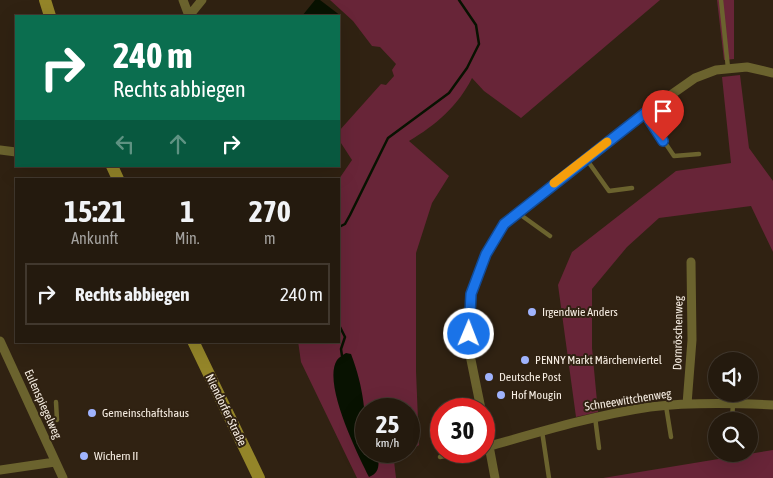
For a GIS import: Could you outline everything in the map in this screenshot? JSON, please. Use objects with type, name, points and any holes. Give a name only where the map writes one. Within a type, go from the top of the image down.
[{"type":"main road","points":[[44,0],[50,15]]},
{"type":"main road","name":"Niendorfer Straße","points":[[193,343],[260,478]]},
{"type":"street","points":[[183,0],[189,15]]},
{"type":"street","points":[[190,15],[202,0]]},
{"type":"street","points":[[479,398],[470,355],[468,323],[471,294],[486,254],[504,224],[586,158],[695,78],[728,68],[747,67],[773,73]]},
{"type":"street","points":[[0,150],[15,152]]},
{"type":"street","name":"Dornröschenweg","points":[[687,404],[691,344],[691,262]]},
{"type":"street","name":"Eulenspiegelweg","points":[[0,341],[63,478]]},
{"type":"street","name":"Schneewittchenweg","points":[[495,445],[595,417],[666,406],[733,403],[773,405]]},
{"type":"street","points":[[0,470],[55,462]]},
{"type":"street","points":[[491,463],[495,478]]},
{"type":"lane","points":[[722,0],[728,68]]},
{"type":"lane","points":[[645,113],[674,156],[699,154]]},
{"type":"lane","points":[[586,158],[609,191],[632,188]]},
{"type":"lane","points":[[517,212],[550,236]]},
{"type":"lane","points":[[56,402],[57,420]]},
{"type":"lane","points":[[732,412],[733,403]]},
{"type":"lane","points":[[666,406],[671,437]]},
{"type":"lane","points":[[595,417],[599,448]]},
{"type":"lane","points":[[542,431],[549,478]]},
{"type":"shaded area","points":[[315,0],[320,0],[340,15],[303,15]]},
{"type":"shaded area","points":[[330,0],[660,0],[521,118],[484,91],[472,78],[460,97],[445,114],[409,141],[449,176],[432,203],[416,253],[417,398],[355,398],[355,463],[394,463],[396,478],[357,478],[301,362],[298,343],[340,343],[340,178],[352,160],[340,142],[340,130],[381,84],[386,85],[394,76],[392,70],[396,64],[380,47],[372,46],[353,21]]},
{"type":"shaded area","points":[[717,0],[734,0],[734,59],[724,60]]},
{"type":"shaded area","points":[[740,75],[749,148],[773,181],[773,252],[751,206],[659,218],[627,247],[592,289],[592,348],[598,412],[576,417],[558,285],[572,252],[676,171],[731,163],[722,77]]},
{"type":"shaded area","points":[[346,353],[351,354],[362,398],[355,398],[355,448],[343,419],[334,385],[334,371],[337,360]]},
{"type":"shaded area","points":[[773,450],[773,478],[603,478],[708,461],[758,462],[758,452]]},
{"type":"shaded area","points":[[362,463],[379,463],[376,473],[369,477]]},
{"type":"waterway","points":[[340,226],[345,224],[350,215],[388,138],[449,93],[467,68],[479,44],[476,25],[459,0]]},
{"type":"waterway","points":[[340,327],[345,337],[341,349],[342,356]]},
{"type":"slow traffic","points":[[554,183],[607,142]]},
{"type":"place","name":"Irgendwie Anders","points":[[532,312]]},
{"type":"place","name":"PENNY Markt Märchenviertel","points":[[525,360]]},
{"type":"place","name":"Deutsche Post","points":[[489,377]]},
{"type":"place","name":"Hof Mougin","points":[[501,395]]},
{"type":"place","name":"Gemeinschaftshaus","points":[[92,413]]},
{"type":"place","name":"Wichern II","points":[[84,456]]},
{"type":"route","points":[[469,334],[468,323],[471,294],[486,254],[506,222],[645,113],[663,141]]}]
